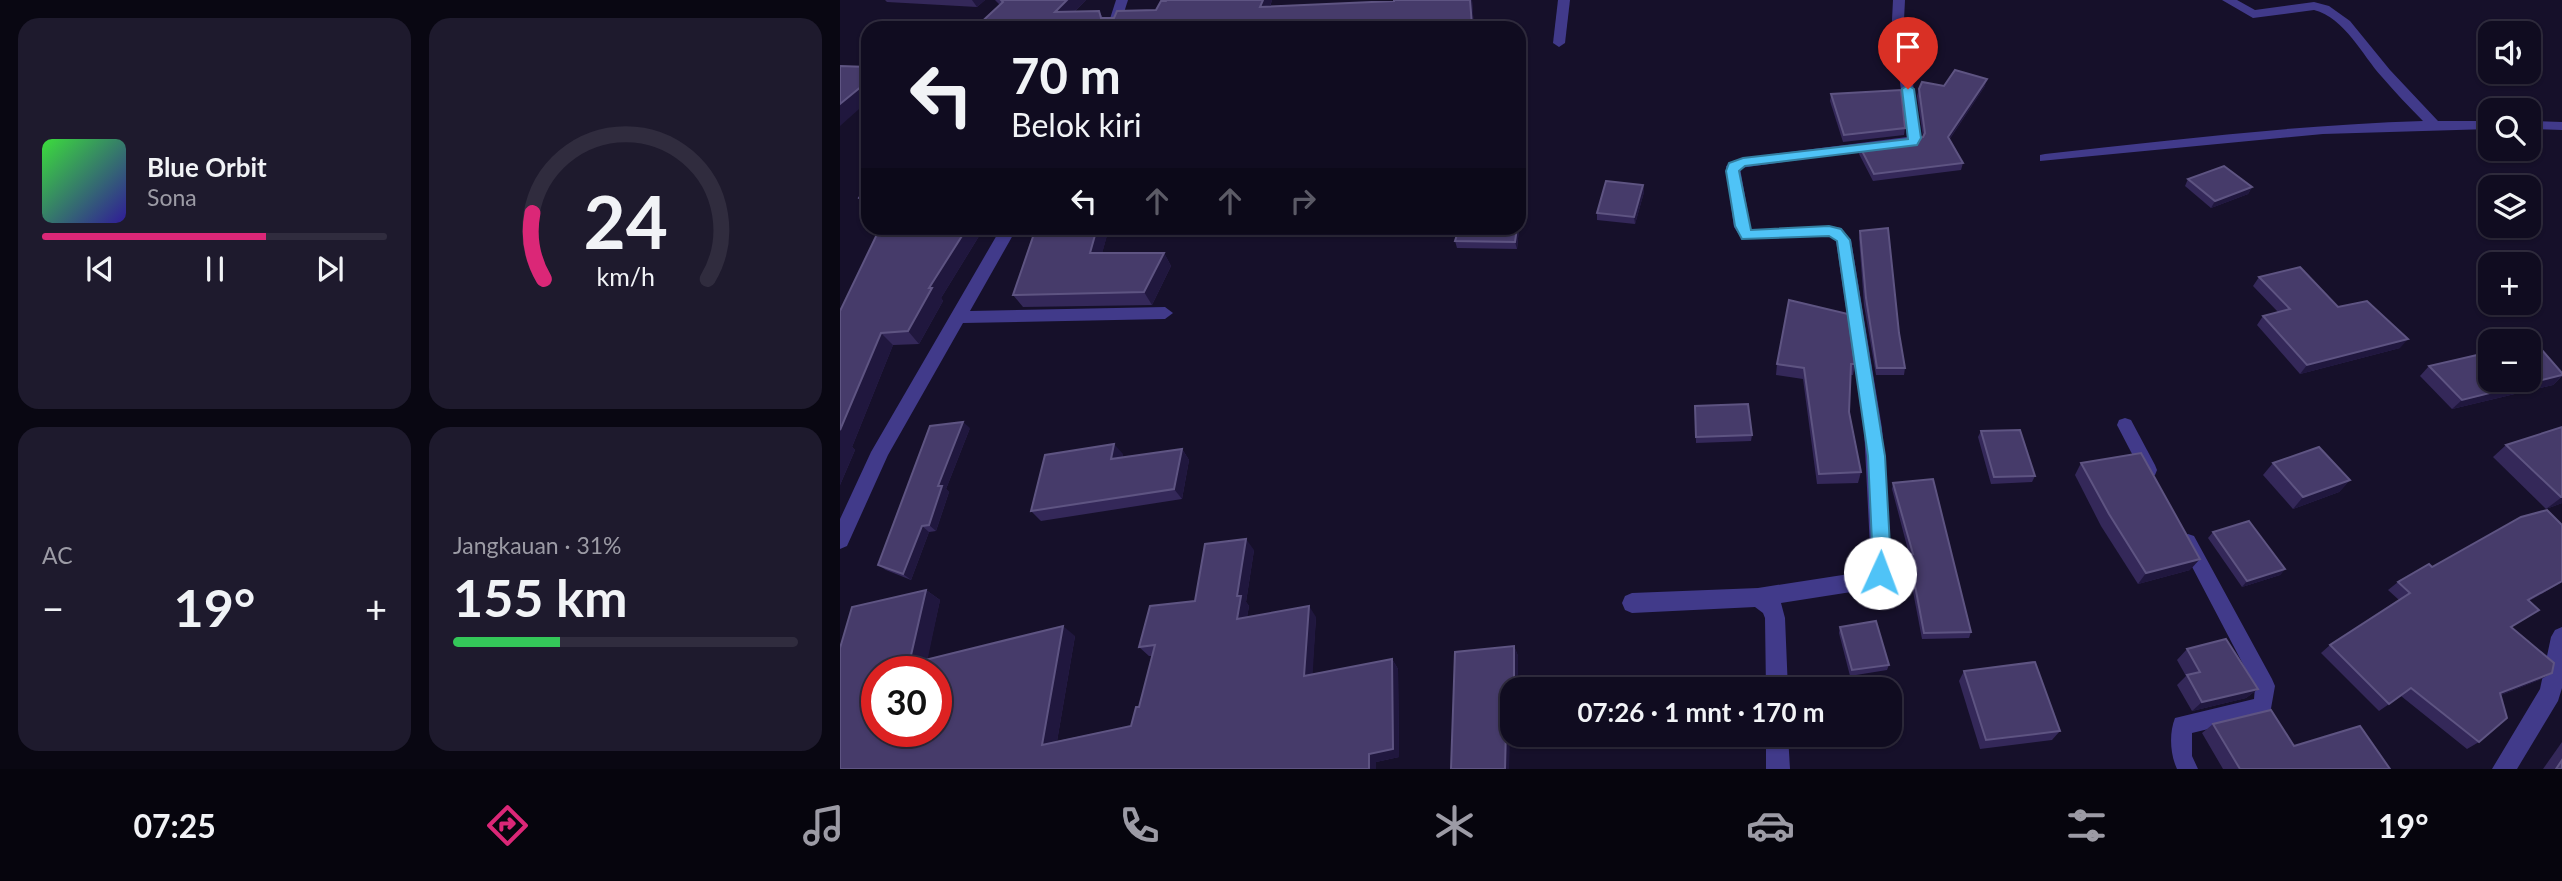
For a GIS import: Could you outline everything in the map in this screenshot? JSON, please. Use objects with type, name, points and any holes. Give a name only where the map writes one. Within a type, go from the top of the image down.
[{"type":"street","points":[[1115,21],[1122,0]]},
{"type":"street","points":[[1559,43],[1564,0]]},
{"type":"street","points":[[1632,603],[1758,597],[1864,581],[1880,573],[1882,564],[1876,456],[1843,240],[1836,232],[1829,231],[1747,235],[1742,226],[1733,166],[1743,162],[1908,143],[1914,140],[1898,20],[1899,0]]},
{"type":"street","points":[[2228,0],[2253,14],[2314,6],[2325,9],[2346,24],[2385,73],[2433,124]]},
{"type":"street","points":[[2045,158],[2207,140],[2433,124],[2478,125]]},
{"type":"street","points":[[2556,126],[2562,138]]},
{"type":"street","points":[[840,540],[880,452],[1005,235]]},
{"type":"street","points":[[958,317],[1165,313]]},
{"type":"street","points":[[1758,597],[1772,607],[1776,618],[1777,677]]},
{"type":"street","points":[[2504,769],[2550,693],[2562,637]]},
{"type":"street","points":[[1777,747],[1778,769]]},
{"type":"lane","points":[[2125,425],[2157,484]]},
{"type":"lane","points":[[2176,520],[2265,686],[2263,707],[2182,724],[2182,757],[2188,769]]},
{"type":"building","points":[[1001,0],[1067,0],[1055,12],[1099,11],[1101,18],[1114,18],[1117,11],[1156,10],[1161,1],[1167,0],[1263,0],[1260,7],[1394,0],[1470,0],[1472,21],[983,21],[1003,2]]},
{"type":"building","points":[[840,66],[861,67],[861,87],[840,104]]},
{"type":"building","points":[[1955,70],[1987,79],[1948,137],[1963,163],[1874,174],[1860,147],[1923,137],[1925,133],[1919,89],[1922,82],[1944,86]]},
{"type":"building","points":[[1901,90],[1905,128],[1844,135],[1831,94]]},
{"type":"building","points":[[2224,166],[2252,187],[2215,201],[2188,179]]},
{"type":"building","points":[[1606,181],[1643,185],[1634,217],[1597,213]]},
{"type":"building","points":[[1888,228],[1905,368],[1877,368],[1866,298],[1860,231]]},
{"type":"building","points":[[877,235],[963,235],[929,288],[932,288],[908,331],[881,333],[840,430],[840,311]]},
{"type":"building","points":[[1034,235],[1095,235],[1090,253],[1164,253],[1144,292],[1013,295]]},
{"type":"building","points":[[1457,235],[1516,235],[1515,242],[1455,241]]},
{"type":"building","points":[[2300,267],[2338,307],[2367,301],[2408,339],[2307,365],[2263,316],[2290,309],[2259,277]]},
{"type":"building","points":[[1789,300],[1848,314],[1855,364],[1851,364],[1849,412],[1861,472],[1819,474],[1804,368],[1777,364]]},
{"type":"building","points":[[2541,349],[2562,373],[2541,380]]},
{"type":"building","points":[[2478,355],[2478,392],[2494,392],[2462,400],[2429,366]]},
{"type":"building","points":[[1748,404],[1752,435],[1696,437],[1695,406]]},
{"type":"building","points":[[963,422],[938,486],[942,486],[929,525],[922,526],[903,574],[878,565],[930,426]]},
{"type":"building","points":[[2562,427],[2562,497],[2561,497],[2506,445]]},
{"type":"building","points":[[2020,430],[2035,476],[1994,477],[1981,431]]},
{"type":"building","points":[[1114,444],[1111,459],[1182,449],[1174,489],[1031,511],[1045,455]]},
{"type":"building","points":[[2319,447],[2350,480],[2303,497],[2273,463]]},
{"type":"building","points":[[2141,453],[2200,559],[2146,573],[2081,463]]},
{"type":"building","points":[[1933,479],[1971,632],[1924,633],[1909,554],[1913,554],[1893,483]]},
{"type":"building","points":[[2547,510],[2562,525],[2562,581],[2528,600],[2539,610],[2511,627],[2554,663],[2552,673],[2500,693],[2507,718],[2479,742],[2411,688],[2389,704],[2330,645],[2410,593],[2398,582],[2429,564],[2432,567],[2521,517]]},
{"type":"building","points":[[2249,521],[2285,569],[2247,581],[2213,532]]},
{"type":"building","points":[[1246,539],[1237,596],[1241,596],[1237,619],[1309,606],[1304,676],[1392,659],[1393,749],[1369,754],[1369,769],[840,769],[840,648],[852,607],[926,590],[911,656],[861,656],[861,747],[952,747],[952,656],[941,656],[1063,626],[1042,745],[1131,726],[1136,707],[1139,707],[1155,645],[1139,647],[1150,606],[1195,601],[1205,544]]},
{"type":"building","points":[[1876,621],[1889,665],[1852,670],[1840,627]]},
{"type":"building","points":[[2226,639],[2258,689],[2202,702],[2187,675],[2200,672],[2187,649]]},
{"type":"building","points":[[1514,646],[1514,677],[1500,677],[1500,747],[1506,747],[1505,769],[1451,769],[1455,652]]},
{"type":"building","points":[[2035,662],[2060,731],[1986,740],[1964,671]]},
{"type":"building","points":[[2271,710],[2294,746],[2360,726],[2390,769],[2240,769],[2213,724]]},
{"type":"route","points":[[1880,573],[1882,564],[1873,428],[1843,240],[1836,232],[1829,231],[1747,235],[1742,226],[1733,166],[1743,162],[1912,142],[1914,138],[1908,89]]}]
